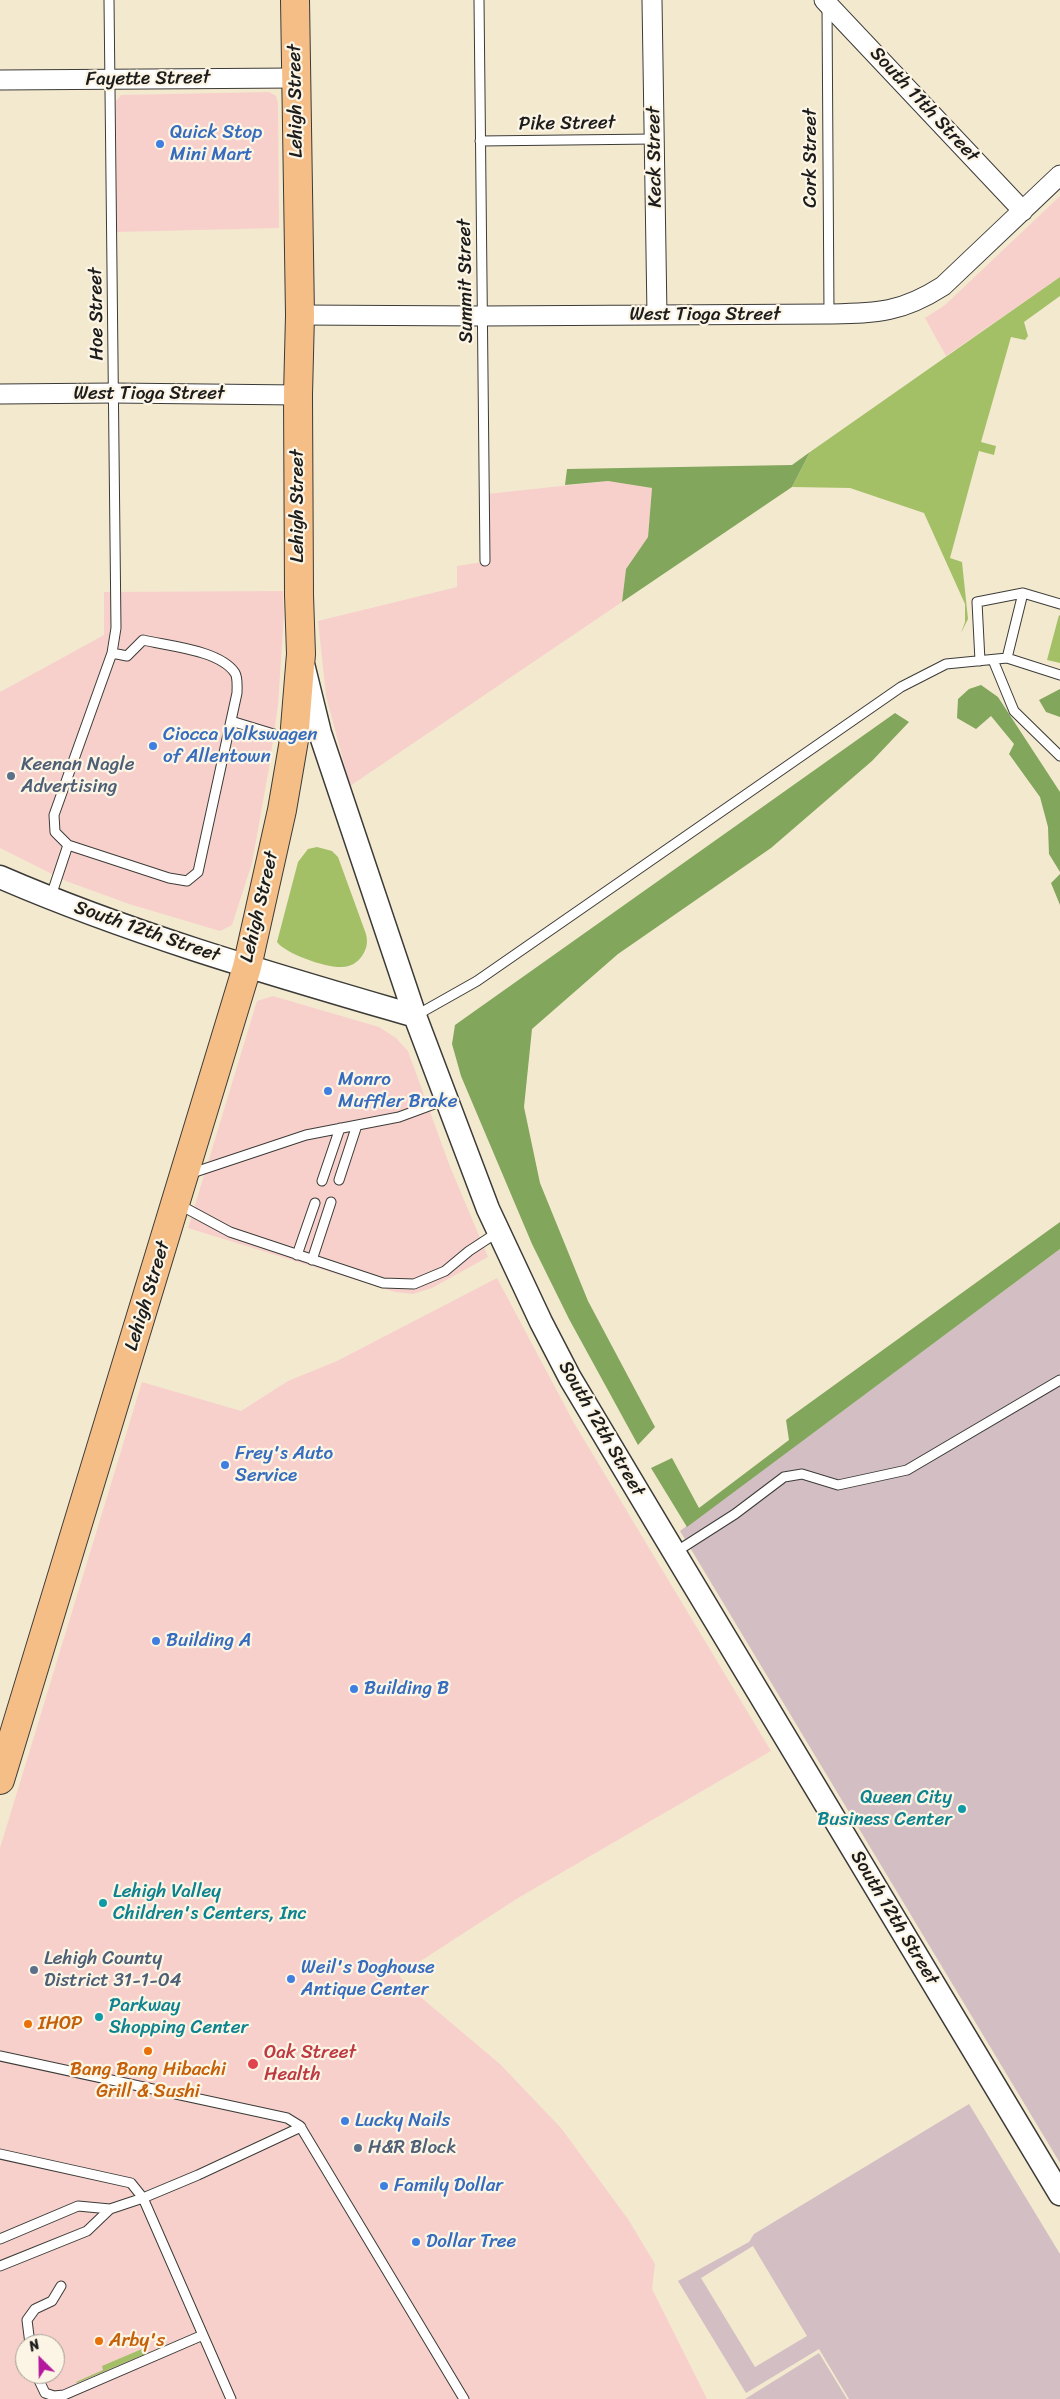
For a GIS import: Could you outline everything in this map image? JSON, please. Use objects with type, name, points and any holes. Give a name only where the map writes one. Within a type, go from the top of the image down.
[{"type":"main road","name":"Lehigh Street","points":[[0,1780],[247,967],[282,810],[294,740],[301,654],[298,395],[300,315],[295,0]]},
{"type":"street","name":"Keck Street","points":[[652,0],[657,315]]},
{"type":"street","name":"South 11th Street","points":[[825,1],[1023,211]]},
{"type":"street","name":"Fayette Street","points":[[0,80],[296,78]]},
{"type":"street","name":"West Tioga Street","points":[[300,315],[482,316],[873,313],[900,308],[920,300],[943,286],[1060,175]]},
{"type":"street","name":"West Tioga Street","points":[[0,394],[298,395]]},
{"type":"street","points":[[301,654],[320,733],[414,1016]]},
{"type":"street","name":"South 12th Street","points":[[0,877],[50,899],[247,967],[414,1016],[445,1100],[498,1232],[570,1378],[1060,2194]]},
{"type":"lane","name":"Hoe Street","points":[[68,845],[55,832],[54,815],[112,653],[116,628],[109,0]]},
{"type":"lane","name":"Summit Street","points":[[479,0],[485,561]]},
{"type":"lane","name":"Cork Street","points":[[825,1],[829,314]]},
{"type":"lane","name":"Pike Street","points":[[480,141],[654,139]]},
{"type":"lane","points":[[1007,658],[1023,593]]},
{"type":"lane","points":[[980,661],[977,602],[1023,593],[1060,604]]},
{"type":"lane","points":[[50,899],[68,845],[169,878],[187,881],[198,872],[237,693],[236,675],[226,663],[208,655],[143,640],[126,656],[112,653]]},
{"type":"lane","points":[[414,1016],[477,981],[901,687],[946,664],[1007,658],[1060,675]]},
{"type":"lane","points":[[993,660],[1014,711],[1060,756]]},
{"type":"lane","points":[[231,721],[294,740]]},
{"type":"lane","points":[[184,1175],[212,1168],[306,1135],[399,1117],[445,1100]]},
{"type":"lane","points":[[339,1180],[357,1125]]},
{"type":"lane","points":[[322,1181],[340,1128]]},
{"type":"lane","points":[[176,1202],[230,1232],[383,1283],[414,1284],[445,1270],[498,1232]]},
{"type":"lane","points":[[312,1260],[331,1202]]},
{"type":"lane","points":[[297,1255],[315,1203]]},
{"type":"lane","points":[[674,1553],[735,1514],[784,1477],[802,1474],[838,1485],[907,1470],[1060,1380]]},
{"type":"lane","points":[[0,2056],[287,2118],[300,2128],[464,2399]]},
{"type":"lane","points":[[0,2239],[78,2206],[110,2209],[143,2198],[198,2176],[300,2128]]},
{"type":"lane","points":[[0,2154],[131,2183],[143,2198],[231,2399]]},
{"type":"lane","points":[[0,2266],[87,2230],[110,2209]]},
{"type":"lane","points":[[29,2334],[27,2320],[35,2309],[52,2301],[61,2286]]},
{"type":"lane","points":[[41,2384],[45,2393],[54,2396],[64,2395],[203,2335]]},
{"type":"shaded area","points":[[269,92],[276,96],[278,103],[279,228],[117,232],[116,101],[121,95]]},
{"type":"shaded area","points":[[1060,196],[1060,277],[946,356],[925,318],[945,305]]},
{"type":"shaded area","points":[[608,481],[652,488],[648,537],[626,569],[622,602],[350,786],[326,696],[318,621],[457,587],[457,566],[489,561],[487,494]]},
{"type":"shaded area","points":[[283,591],[284,614],[278,705],[269,768],[252,863],[232,925],[220,931],[129,904],[66,881],[0,848],[0,692],[104,635],[104,592]]},
{"type":"shaded area","points":[[273,996],[379,1027],[396,1038],[408,1051],[449,1164],[488,1257],[432,1288],[413,1294],[395,1292],[188,1228],[257,1001]]},
{"type":"shaded area","name":"Queen City Business Center","points":[[1060,1249],[1060,2163],[680,1531]]},
{"type":"shaded area","points":[[497,1278],[574,1423],[771,1751],[518,1898],[399,1975],[405,1984],[500,2064],[561,2128],[628,2219],[655,2264],[652,2289],[707,2399],[0,2399],[0,1848],[142,1382],[241,1411],[288,1381],[337,1361]]},
{"type":"shaded area","points":[[969,2104],[1060,2254],[1060,2399],[849,2399],[819,2349],[746,2393],[678,2281],[749,2242],[754,2234]],"holes":[[[753,2246],[807,2336],[755,2367],[701,2278]]]},
{"type":"shaded area","points":[[819,2353],[847,2399],[745,2399]]},
{"type":"green space","points":[[1060,277],[1060,296],[1024,322],[1028,336],[1025,340],[1011,337],[981,442],[996,446],[994,455],[979,451],[950,558],[962,562],[968,619],[961,633],[965,622],[965,604],[924,513],[850,488],[792,487],[810,452]]},
{"type":"green space","points":[[810,452],[792,487],[622,602],[626,569],[648,537],[652,488],[608,481],[565,485],[567,469],[792,465]]},
{"type":"green space","points":[[1060,616],[1060,663],[1047,660]]},
{"type":"green space","points":[[981,685],[998,697],[1060,792],[1060,872],[1049,854],[1048,827],[1040,797],[1009,754],[1014,744],[991,716],[976,729],[957,718],[958,699],[969,689]]},
{"type":"green space","points":[[1060,689],[1060,717],[1046,712],[1039,700]]},
{"type":"green space","points":[[895,713],[909,722],[872,761],[771,848],[618,954],[532,1029],[524,1107],[540,1183],[588,1301],[655,1427],[638,1445],[569,1319],[532,1244],[461,1076],[452,1044],[455,1025]]},
{"type":"green space","points":[[317,847],[332,851],[338,857],[366,934],[367,945],[364,953],[358,961],[348,966],[335,967],[307,959],[289,951],[277,942],[298,862],[308,849]]},
{"type":"green space","points":[[1060,874],[1060,905],[1051,883]]},
{"type":"green space","points":[[1060,1222],[1060,1249],[687,1527],[651,1468],[672,1458],[699,1508],[789,1440],[786,1420]]},
{"type":"green space","points":[[149,2346],[145,2354],[76,2382],[103,2370],[102,2366]]},
{"type":"place","name":"Quick Stop Mini Mart","points":[[160,144]]},
{"type":"place","name":"Ciocca Volkswagen of Allentown","points":[[153,746]]},
{"type":"place","name":"Keenan Nagle Advertising","points":[[11,776]]},
{"type":"place","name":"Monro Muffler Brake","points":[[328,1091]]},
{"type":"place","name":"Frey's Auto Service","points":[[225,1465]]},
{"type":"place","name":"Building A","points":[[156,1641]]},
{"type":"place","name":"Building B","points":[[354,1689]]},
{"type":"place","name":"Queen City Business Center","points":[[962,1809]]},
{"type":"place","name":"Lehigh Valley Children's Centers, Inc","points":[[103,1903]]},
{"type":"place","name":"Lehigh County District 31-1-04","points":[[34,1970]]},
{"type":"place","name":"Weil's Doghouse Antique Center","points":[[291,1979]]},
{"type":"place","name":"Parkway Shopping Center","points":[[99,2017]]},
{"type":"place","name":"IHOP","points":[[28,2024]]},
{"type":"place","name":"Bang Bang Hibachi Grill & Sushi","points":[[148,2051]]},
{"type":"place","name":"Oak Street Health","points":[[253,2064]]},
{"type":"place","name":"Lucky Nails","points":[[345,2121]]},
{"type":"place","name":"H&R Block","points":[[358,2148]]},
{"type":"place","name":"Family Dollar","points":[[384,2186]]},
{"type":"place","name":"Dollar Tree","points":[[416,2242]]},
{"type":"place","name":"Arby's","points":[[99,2341]]}]
